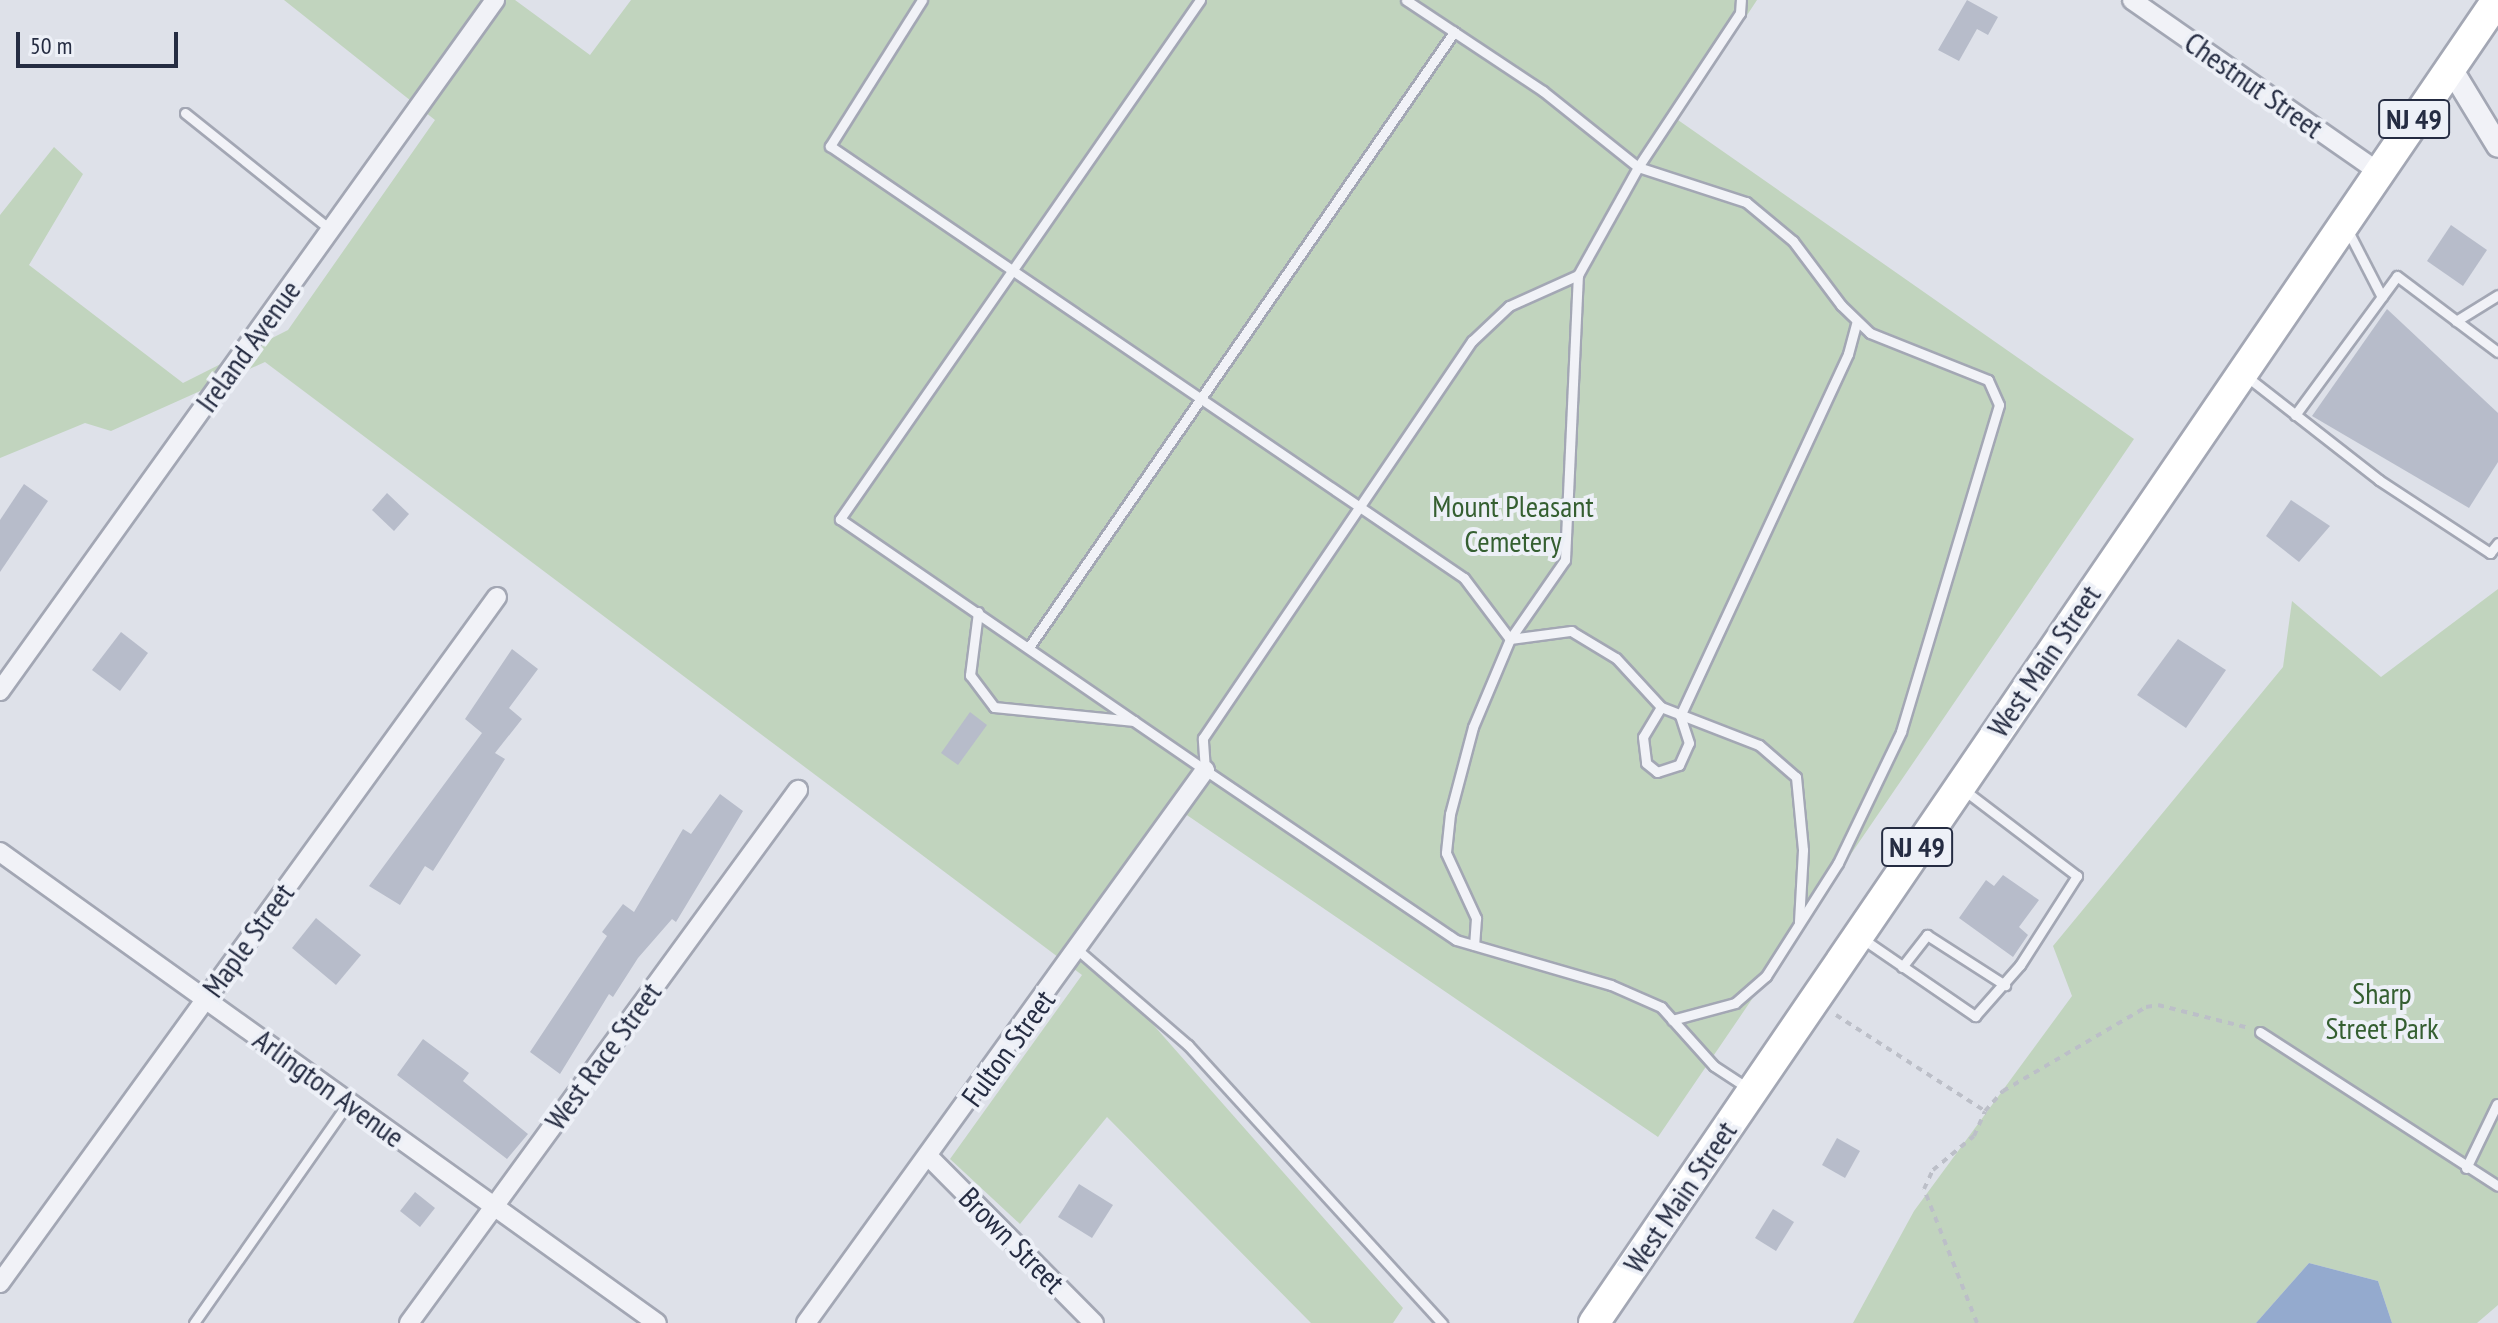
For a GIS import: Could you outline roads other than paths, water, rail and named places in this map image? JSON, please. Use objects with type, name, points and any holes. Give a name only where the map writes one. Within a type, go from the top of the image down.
[{"type":"highway","name":"West Main Street","points":[[1594,1323],[2377,171],[2497,0]]},
{"type":"street","name":"Ireland Avenue","points":[[0,691],[495,0]]},
{"type":"street","name":"Chestnut Street","points":[[2132,0],[2377,171]]},
{"type":"street","points":[[2450,67],[2498,146]]},
{"type":"street","name":"Maple Street","points":[[0,1283],[497,597]]},
{"type":"street","name":"Fulton Street","points":[[806,1323],[1079,951],[1205,770]]},
{"type":"street","name":"West Race Street","points":[[409,1323],[798,790]]},
{"type":"street","name":"Arlington Avenue","points":[[0,852],[657,1323]]},
{"type":"street","name":"Brown Street","points":[[929,1157],[1094,1323]]},
{"type":"lane","points":[[922,0],[830,146],[1014,269],[1357,509],[1464,578],[1510,639]]},
{"type":"lane","points":[[1200,0],[840,519],[1444,933],[1474,945],[1611,985],[1661,1007],[1714,1066],[1752,1091]]},
{"type":"lane","points":[[1406,0],[1543,91],[1638,167],[1746,202],[1793,241],[1870,333],[1988,380],[1999,405],[1901,732],[1838,863],[1766,976],[1735,1003],[1672,1020]]},
{"type":"lane","points":[[1474,945],[1476,918],[1446,853],[1450,814],[1473,727],[1510,639],[1565,560],[1578,275],[1638,167],[1740,13],[1741,0]]},
{"type":"lane","points":[[1029,647],[1454,32]]},
{"type":"lane","points":[[185,113],[331,230]]},
{"type":"lane","points":[[2343,221],[2382,297]]},
{"type":"lane","points":[[1205,770],[1203,738],[1472,341],[1509,306],[1578,275]]},
{"type":"lane","points":[[2295,415],[2397,276],[2498,352]]},
{"type":"lane","points":[[2456,321],[2498,295]]},
{"type":"lane","points":[[1661,707],[1643,737],[1646,763],[1657,772],[1679,765],[1689,743],[1680,716],[1848,354],[1857,321]]},
{"type":"lane","points":[[2240,372],[2379,480],[2490,553],[2498,543]]},
{"type":"lane","points":[[978,612],[970,675],[994,707],[1134,721]]},
{"type":"lane","points":[[1510,639],[1571,631],[1616,658],[1661,707],[1759,745],[1796,777],[1803,850],[1799,926]]},
{"type":"lane","points":[[1857,936],[1971,1014],[1981,1014],[2005,985],[2077,876],[1959,786]]},
{"type":"lane","points":[[1902,967],[1927,935],[2005,985]]},
{"type":"lane","points":[[1079,951],[1188,1045],[1442,1323]]},
{"type":"lane","points":[[2260,1032],[2498,1186]]},
{"type":"lane","points":[[194,1323],[349,1102]]},
{"type":"lane","points":[[2466,1168],[2497,1104]]},
{"type":"water","points":[[2309,1263],[2378,1281],[2392,1323],[2256,1323]]},
{"type":"park label","name":"Mount Pleasant Cemetery","points":[[1513,523]]},
{"type":"park label","name":"Sharp Street Park","points":[[2382,1010]]}]
